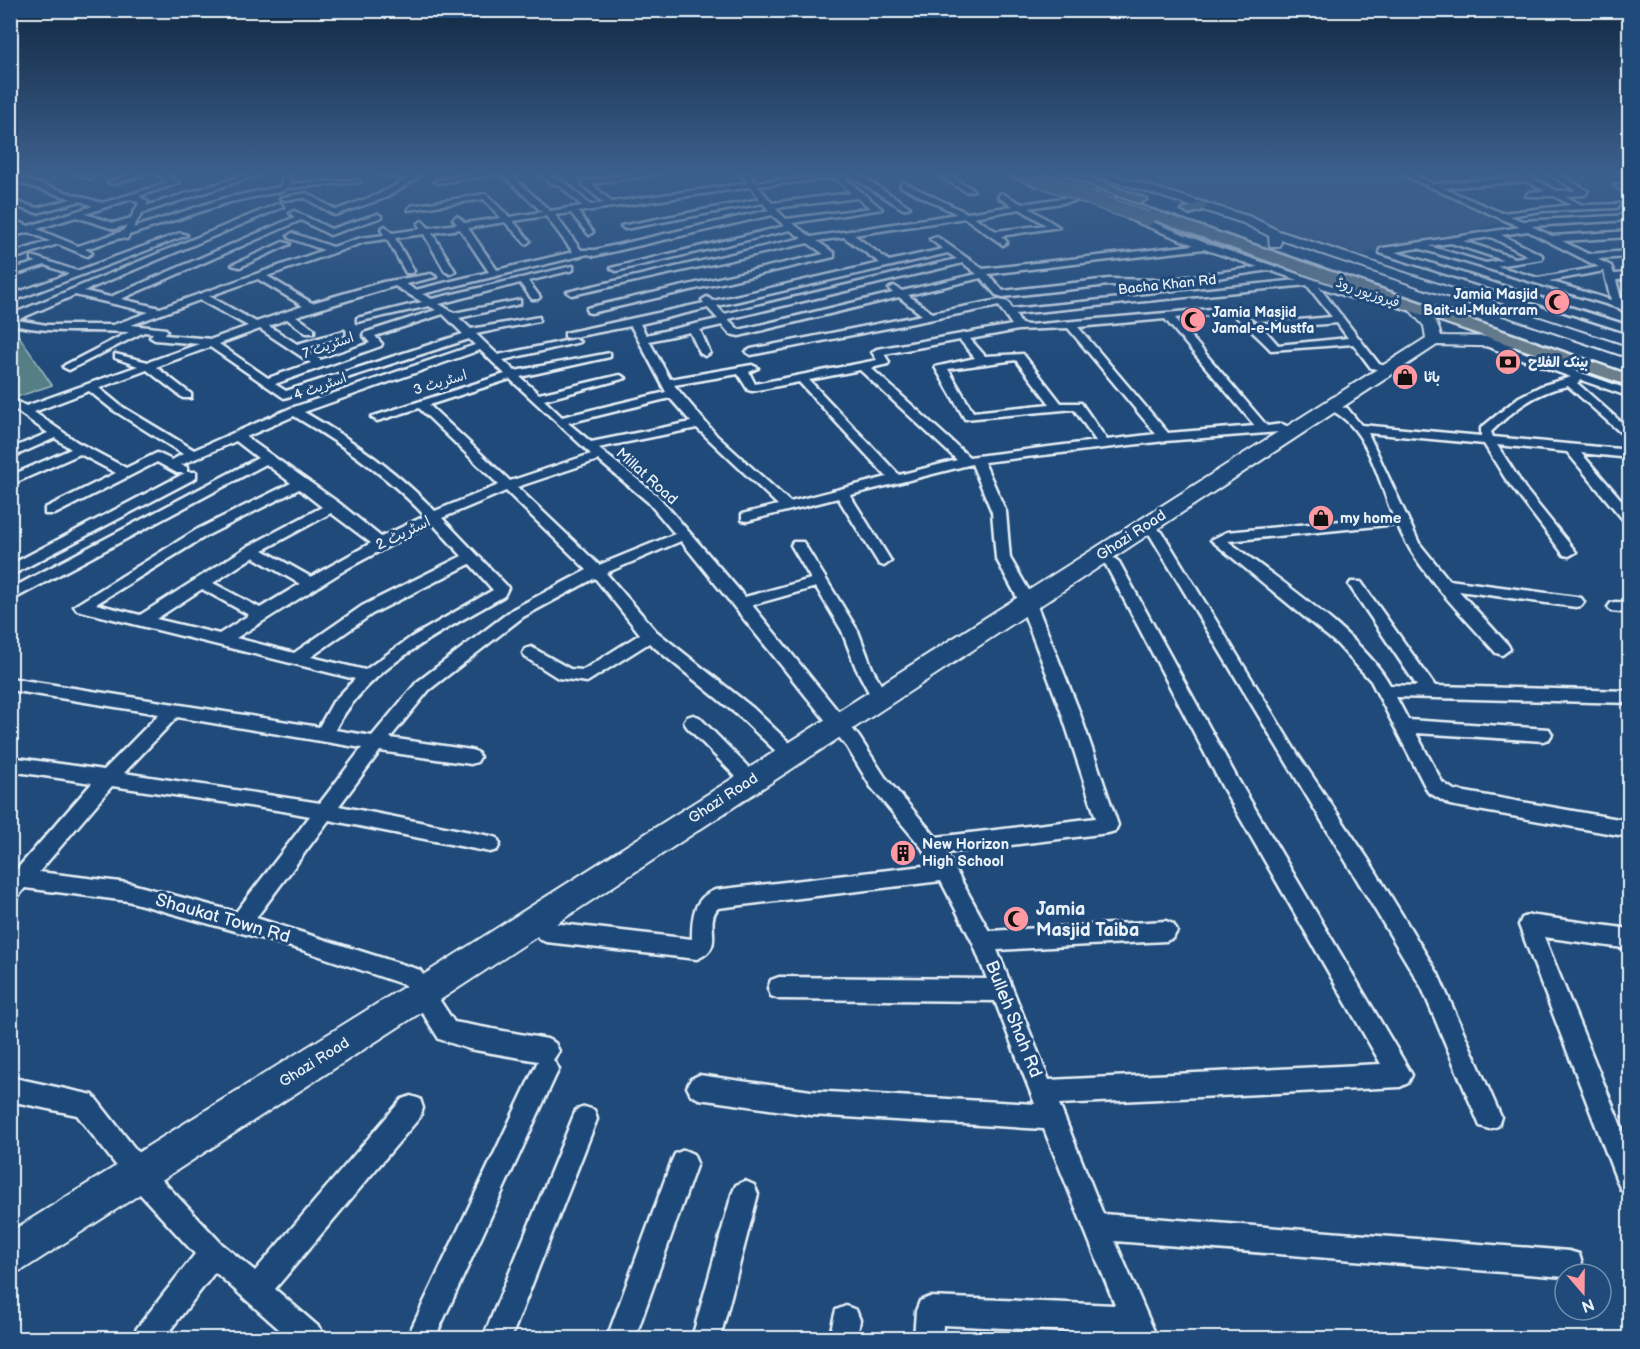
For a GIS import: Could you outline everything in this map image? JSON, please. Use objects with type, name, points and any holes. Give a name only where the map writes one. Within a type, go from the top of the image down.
[{"type":"main road","points":[[1228,237],[1251,242]]},
{"type":"main road","name":"فیروزپور روڈ","points":[[1235,237],[1251,242],[1275,239],[1563,351],[1629,381]]},
{"type":"main road","name":"فیروزپور روڈ","points":[[1237,237],[1251,242],[1316,280],[1363,290],[1513,342],[1629,367]]},
{"type":"main road","points":[[1243,237],[1251,242]]},
{"type":"main road","points":[[1272,237],[1629,352]]},
{"type":"main road","points":[[1414,307],[1431,325],[1434,340],[1513,342]]},
{"type":"main road","name":"Ghazi Road","points":[[10,1255],[423,993],[1146,526],[1276,431],[1331,407],[1434,340]]},
{"type":"main road","points":[[1563,351],[1629,362]]},
{"type":"main road","points":[[1563,351],[1629,386]]},
{"type":"street","points":[[50,237],[112,261]]},
{"type":"street","points":[[77,249],[114,237]]},
{"type":"street","points":[[122,243],[124,237]]},
{"type":"street","points":[[10,299],[177,237]]},
{"type":"street","points":[[10,320],[193,237]]},
{"type":"street","points":[[111,300],[256,237]]},
{"type":"street","points":[[115,328],[363,240],[389,237],[409,271]]},
{"type":"street","points":[[430,237],[450,271]]},
{"type":"street","points":[[471,237],[494,273]]},
{"type":"street","points":[[523,237],[526,241]]},
{"type":"street","points":[[567,237],[578,254]]},
{"type":"street","points":[[412,293],[494,273],[529,261],[559,258],[590,251],[594,253],[665,237]]},
{"type":"street","points":[[702,237],[710,245]]},
{"type":"street","points":[[616,268],[741,237]]},
{"type":"street","points":[[591,310],[831,255],[803,237]]},
{"type":"street","points":[[572,292],[827,237]]},
{"type":"street","points":[[850,237],[886,263]]},
{"type":"street","points":[[999,237],[1004,243]]},
{"type":"street","points":[[1181,237],[1316,280],[1337,320],[1375,366],[1387,370]]},
{"type":"street","points":[[1472,237],[1383,251],[1629,331]]},
{"type":"street","points":[[1484,266],[1539,257],[1498,237]]},
{"type":"street","points":[[1548,237],[1587,257],[1609,272],[1624,304]]},
{"type":"street","points":[[1552,239],[1584,237]]},
{"type":"street","points":[[934,239],[966,260],[1001,294],[1109,282],[1119,285],[1167,281],[1292,265]]},
{"type":"street","points":[[237,265],[289,240],[332,250]]},
{"type":"street","points":[[1451,240],[1562,276]]},
{"type":"street","points":[[10,257],[59,241]]},
{"type":"street","points":[[678,268],[734,332],[738,333],[823,315],[899,293],[982,274],[1029,266],[1205,246]]},
{"type":"street","points":[[1417,246],[1535,281],[1624,304]]},
{"type":"street","points":[[495,359],[634,322],[713,306],[886,263],[951,250]]},
{"type":"street","points":[[262,254],[290,264]]},
{"type":"street","points":[[1587,257],[1629,254]]},
{"type":"street","points":[[35,258],[77,274]]},
{"type":"street","points":[[361,320],[570,268],[559,258]]},
{"type":"street","points":[[642,339],[966,260]]},
{"type":"street","points":[[10,273],[46,262]]},
{"type":"street","points":[[1029,266],[1036,274]]},
{"type":"street","points":[[10,289],[62,268]]},
{"type":"street","points":[[866,268],[931,317]]},
{"type":"street","points":[[1454,296],[1562,276],[1609,272],[1629,276]]},
{"type":"street","points":[[259,275],[311,306]]},
{"type":"street","points":[[25,411],[311,306],[383,285],[431,277]]},
{"type":"street","points":[[522,279],[536,297]]},
{"type":"street","name":"Bacha Khan Rd","points":[[931,317],[999,303],[1004,304],[1010,312],[1316,280]]},
{"type":"street","points":[[1044,281],[1052,289]]},
{"type":"street","name":"Millat Road","points":[[399,284],[448,314],[560,421],[652,499],[742,603],[838,726]]},
{"type":"street","points":[[74,292],[160,311]]},
{"type":"street","points":[[201,296],[258,325],[319,364]]},
{"type":"street","points":[[448,314],[517,302]]},
{"type":"street","points":[[560,421],[748,369],[751,388],[884,362],[877,352],[1018,327],[1071,325],[1236,310],[1251,326],[1256,327],[1337,320]]},
{"type":"street","points":[[1010,312],[1018,327]]},
{"type":"street","name":"اسٹریٹ 7","points":[[266,383],[377,344],[368,335],[448,314]]},
{"type":"street","points":[[288,315],[310,332]]},
{"type":"street","points":[[1168,316],[1276,431]]},
{"type":"street","points":[[751,352],[931,317]]},
{"type":"street","points":[[10,320],[51,328],[143,328],[162,331],[155,337],[209,342],[284,395],[470,334],[535,319]]},
{"type":"street","points":[[634,322],[670,389],[700,424],[788,507]]},
{"type":"street","points":[[1071,325],[1165,437]]},
{"type":"street","points":[[1256,327],[1275,348],[1355,341]]},
{"type":"street","points":[[69,367],[143,328]]},
{"type":"street","points":[[694,328],[705,352]]},
{"type":"street","points":[[1596,342],[1629,331]]},
{"type":"street","points":[[296,348],[340,333]]},
{"type":"street","points":[[963,337],[982,360]]},
{"type":"street","points":[[1487,343],[1575,379],[1629,394]]},
{"type":"street","name":"اسٹریٹ 4","points":[[172,464],[296,411],[482,346]]},
{"type":"street","name":"اسٹریٹ 3","points":[[377,417],[513,375],[606,355]]},
{"type":"street","points":[[119,356],[148,366],[186,396]]},
{"type":"street","points":[[1058,406],[1019,356],[941,367],[969,416],[1058,406],[1078,406],[1104,444]]},
{"type":"street","points":[[863,367],[971,460],[999,512],[1003,558],[1027,601],[1070,711],[1108,825],[931,846]]},
{"type":"street","points":[[537,399],[620,378]]},
{"type":"street","points":[[801,378],[896,479]]},
{"type":"street","points":[[1575,379],[1612,422],[1629,437]]},
{"type":"street","points":[[1569,552],[1530,502],[1487,440],[1485,431],[1534,392],[1552,384],[1575,379]]},
{"type":"street","points":[[91,387],[117,408],[194,455]]},
{"type":"street","points":[[11,401],[81,449],[126,473]]},
{"type":"street","points":[[421,403],[597,571],[650,635],[747,712],[791,755]]},
{"type":"street","points":[[1331,407],[1343,411],[1359,428],[1380,462],[1412,543],[1502,649]]},
{"type":"street","points":[[296,411],[330,432],[404,488],[501,588],[499,593],[436,629],[369,677],[341,704],[323,735]]},
{"type":"street","points":[[1612,422],[1629,428]]},
{"type":"street","points":[[589,446],[700,424]]},
{"type":"street","points":[[1359,428],[1629,454]]},
{"type":"street","points":[[747,518],[971,460],[1165,437],[1276,431]]},
{"type":"street","points":[[10,454],[57,433]]},
{"type":"street","points":[[237,436],[334,506],[381,544]]},
{"type":"street","points":[[1571,448],[1629,519]]},
{"type":"street","points":[[10,481],[81,449]]},
{"type":"street","name":"اسٹریٹ 2","points":[[220,641],[310,583],[381,544],[508,486],[600,455]]},
{"type":"street","points":[[50,511],[157,457],[212,486]]},
{"type":"street","points":[[10,596],[267,458]]},
{"type":"street","points":[[10,571],[191,475]]},
{"type":"street","points":[[301,483],[201,533],[82,606],[369,677]]},
{"type":"street","points":[[842,493],[884,561]]},
{"type":"street","points":[[140,622],[252,550],[334,506]]},
{"type":"street","points":[[1402,519],[1227,536],[1218,540],[1343,640],[1377,677],[1435,787],[1449,797],[1629,829]]},
{"type":"street","points":[[1146,526],[1155,532],[1292,760],[1361,865],[1430,981],[1489,1117]]},
{"type":"street","points":[[240,923],[375,744],[423,686],[518,613],[597,571],[684,536]]},
{"type":"street","points":[[798,545],[850,631],[864,668],[880,698]]},
{"type":"street","points":[[252,550],[310,583]]},
{"type":"street","points":[[1043,1092],[1400,1075],[1230,783],[1112,562],[1101,555]]},
{"type":"street","points":[[297,660],[367,610],[419,581],[471,557]]},
{"type":"street","points":[[742,603],[820,581]]},
{"type":"street","points":[[200,582],[261,615]]},
{"type":"street","points":[[1446,584],[1576,602]]},
{"type":"street","points":[[1356,585],[1430,692]]},
{"type":"street","points":[[531,653],[565,676],[576,678],[587,676],[650,635]]},
{"type":"street","points":[[10,684],[174,709],[375,744],[471,757]]},
{"type":"street","points":[[1385,691],[1629,697]]},
{"type":"street","points":[[14,882],[174,709]]},
{"type":"street","points":[[693,722],[750,780]]},
{"type":"street","name":"Bulleh Shah Rd","points":[[838,726],[853,742],[878,782],[915,822],[946,872],[983,941],[1095,1226],[1139,1329]]},
{"type":"street","points":[[1404,726],[1543,734]]},
{"type":"street","points":[[10,765],[324,811],[490,844]]},
{"type":"street","points":[[537,919],[546,932],[698,949],[703,943],[705,908],[708,902],[715,899],[946,872]]},
{"type":"street","name":"Shaukat Town Rd","points":[[14,882],[128,892],[240,923],[412,977],[447,1031],[547,1060],[421,1338]]},
{"type":"street","points":[[1629,939],[1529,926],[1629,1181]]},
{"type":"street","points":[[983,941],[1166,931]]},
{"type":"street","points":[[779,988],[1003,990]]},
{"type":"street","points":[[699,1087],[811,1103],[1053,1117]]},
{"type":"street","points":[[10,1089],[84,1104],[138,1173],[213,1253],[310,1338]]},
{"type":"street","points":[[256,1291],[411,1108]]},
{"type":"street","points":[[497,1338],[585,1119]]},
{"type":"street","points":[[621,1338],[684,1163]]},
{"type":"street","points":[[706,1338],[745,1194]]},
{"type":"street","points":[[1095,1226],[1553,1263]]},
{"type":"street","points":[[147,1338],[213,1253]]},
{"type":"street","points":[[928,1338],[930,1311],[1139,1329]]},
{"type":"shaded area","points":[[1289,237],[1440,237],[1348,257]]},
{"type":"green space","points":[[19,336],[52,385],[11,399],[10,340]]},
{"type":"waterway","points":[[1266,264],[1388,304]]},
{"type":"waterway","points":[[1384,303],[1418,314]]},
{"type":"waterway","points":[[1505,346],[1568,368]]},
{"type":"place","name":"Jamia Masjid Bait-ul-Mukarram","points":[[1557,302]]},
{"type":"place","name":"Jamia Masjid Jamal-e-Mustfa","points":[[1193,320]]},
{"type":"place","name":"بینک الفلاح","points":[[1508,362]]},
{"type":"place","name":"باٹا","points":[[1405,377]]},
{"type":"place","name":"my home","points":[[1321,518]]},
{"type":"place","name":"New Horizon High School","points":[[903,853]]},
{"type":"place","name":"Jamia Masjid Taiba","points":[[1016,919]]}]
